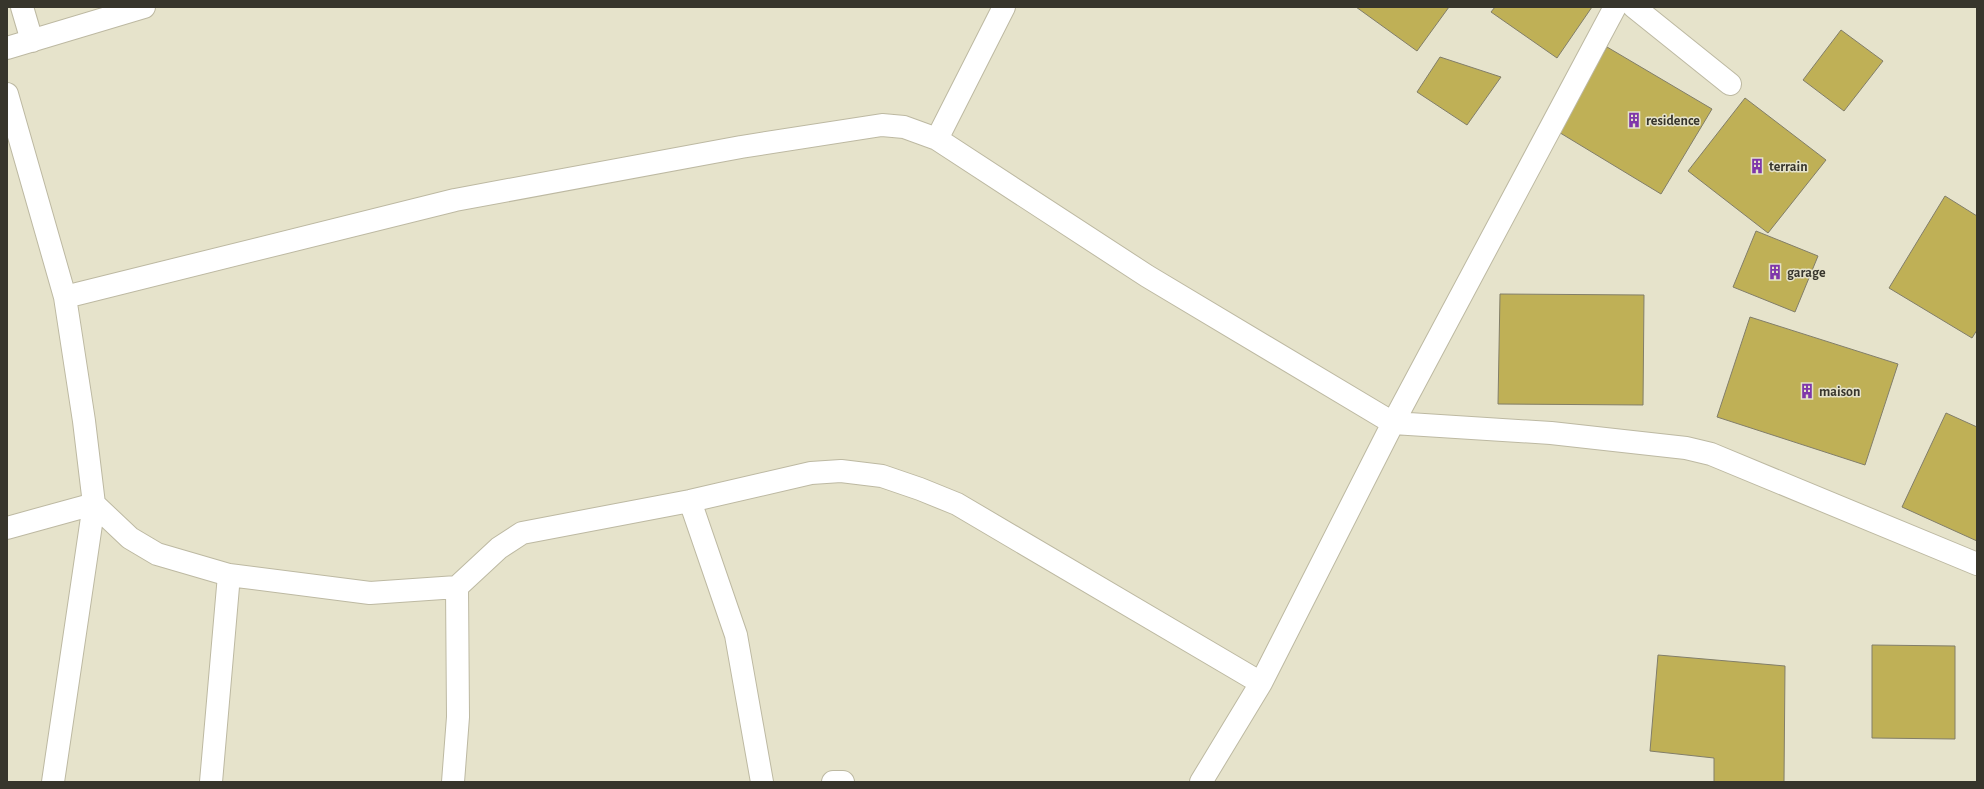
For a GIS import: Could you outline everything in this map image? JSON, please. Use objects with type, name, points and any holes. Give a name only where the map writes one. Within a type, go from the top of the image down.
[{"type":"street","points":[[22,7],[32,41]]},
{"type":"street","points":[[7,48],[144,7]]},
{"type":"street","points":[[937,139],[1004,7]]},
{"type":"street","points":[[1201,782],[1261,683],[1393,423],[1615,7]]},
{"type":"street","points":[[1634,7],[1730,84]]},
{"type":"street","points":[[7,94],[64,297],[84,421],[94,504],[53,782]]},
{"type":"street","points":[[64,297],[455,200],[717,151],[882,125],[904,127],[937,139],[1147,276],[1393,423],[1552,433],[1686,448],[1711,454],[1977,564]]},
{"type":"street","points":[[94,504],[130,538],[157,554],[229,575],[370,593],[410,589],[457,588],[499,548],[522,533],[690,501],[811,473],[841,472],[882,476],[920,488],[956,504],[1261,683]]},
{"type":"street","points":[[690,501],[736,635],[762,782]]},
{"type":"street","points":[[7,528],[94,504]]},
{"type":"street","points":[[211,782],[229,575]]},
{"type":"street","points":[[453,782],[458,717],[457,588]]},
{"type":"street","points":[[833,782],[843,782]]},
{"type":"building","points":[[1356,7],[1449,7],[1417,51]]},
{"type":"building","points":[[1495,7],[1592,7],[1557,58],[1491,12]]},
{"type":"building","points":[[1841,30],[1883,61],[1844,111],[1803,80]]},
{"type":"building","name":"residence","points":[[1607,47],[1712,109],[1661,194],[1557,131]]},
{"type":"building","points":[[1440,57],[1501,77],[1467,125],[1417,92]]},
{"type":"building","name":"terrain","points":[[1745,98],[1826,160],[1768,233],[1688,171]]},
{"type":"building","points":[[1945,196],[1977,216],[1977,330],[1972,338],[1889,288]]},
{"type":"building","name":"garage","points":[[1756,231],[1818,256],[1795,312],[1733,287]]},
{"type":"building","points":[[1500,294],[1644,295],[1643,405],[1498,404]]},
{"type":"building","name":"maison","points":[[1750,317],[1898,364],[1865,465],[1717,417]]},
{"type":"building","points":[[1946,413],[1977,427],[1977,541],[1902,507]]},
{"type":"building","points":[[1872,645],[1955,646],[1955,739],[1872,738]]},
{"type":"building","points":[[1658,655],[1785,666],[1784,782],[1714,782],[1714,758],[1650,751]]},
{"type":"place","name":"residence","points":[[1634,120]]},
{"type":"place","name":"terrain","points":[[1757,166]]},
{"type":"place","name":"garage","points":[[1775,272]]},
{"type":"place","name":"maison","points":[[1807,391]]}]
